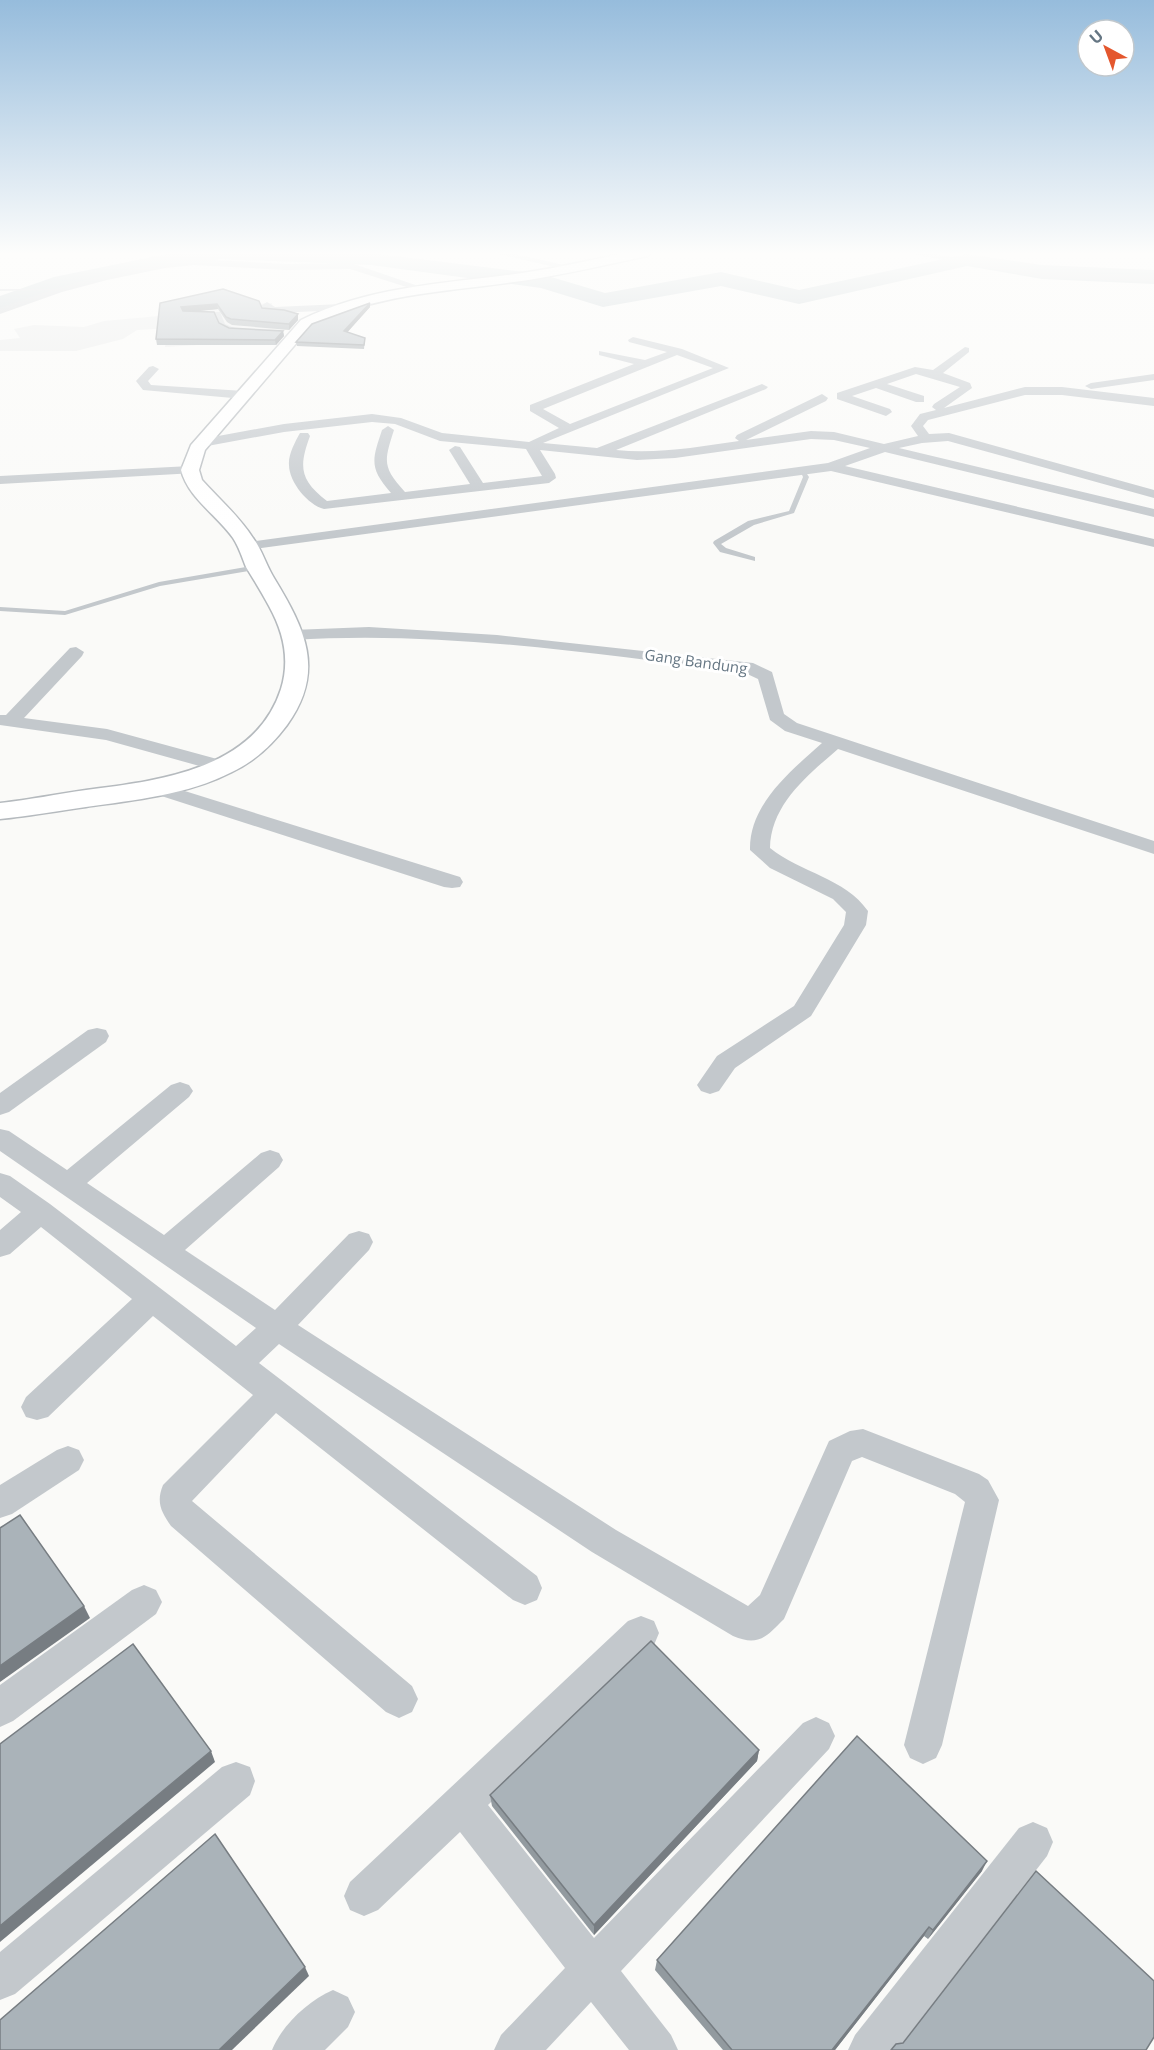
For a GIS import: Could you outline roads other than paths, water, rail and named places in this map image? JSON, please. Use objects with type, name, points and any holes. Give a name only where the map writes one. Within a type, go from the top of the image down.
[{"type":"main road","points":[[0,811],[156,788],[182,782],[221,766],[255,747],[271,731],[290,701],[297,668],[297,652],[288,620],[257,567],[246,543],[193,481],[190,470],[197,449],[244,395],[281,348]]},
{"type":"street","points":[[531,447],[535,442],[723,368],[667,348]]},
{"type":"street","points":[[934,374],[965,350]]},
{"type":"street","points":[[569,429],[534,408],[678,351]]},
{"type":"street","points":[[603,353],[646,364]]},
{"type":"street","points":[[153,369],[142,381],[147,388],[244,395]]},
{"type":"street","points":[[834,436],[871,418],[841,396],[915,370],[962,383],[966,388],[924,417],[917,426],[925,437]]},
{"type":"street","points":[[1062,391],[1154,377]]},
{"type":"street","points":[[877,384],[920,399]]},
{"type":"street","points":[[595,454],[762,387]]},
{"type":"street","points":[[924,417],[1025,391],[1062,391],[1154,402]]},
{"type":"street","points":[[724,447],[822,398]]},
{"type":"street","points":[[202,443],[284,428],[376,418],[407,424],[440,437],[595,454],[655,456],[811,435],[834,436],[1154,513]]},
{"type":"street","points":[[883,447],[912,424]]},
{"type":"street","points":[[388,430],[378,462],[380,473],[402,497]]},
{"type":"street","points":[[304,436],[295,464],[297,475],[321,503],[332,505],[544,480],[549,477],[531,447]]},
{"type":"street","points":[[246,543],[831,467],[883,447],[925,437],[949,437],[1154,494]]},
{"type":"street","points":[[455,450],[479,488]]},
{"type":"street","points":[[246,543],[775,466],[845,461]]},
{"type":"street","points":[[831,467],[1154,543]]},
{"type":"street","points":[[0,480],[190,470]]},
{"type":"street","name":"Gang Bandung","points":[[292,635],[343,631],[416,633],[586,648],[747,668],[766,676],[776,716],[782,722],[834,742],[1154,848]]},
{"type":"street","points":[[5,721],[76,652]]},
{"type":"street","points":[[5,721],[107,735],[221,766]]},
{"type":"street","points":[[710,1084],[726,1062],[803,1011],[855,925],[857,911],[841,894],[777,864],[760,850],[759,842],[770,813],[783,789],[834,742]]},
{"type":"street","points":[[156,788],[452,882]]},
{"type":"street","points":[[0,1106],[97,1036]]},
{"type":"street","points":[[68,1184],[180,1091]]},
{"type":"street","points":[[0,1138],[277,1327],[604,1541],[746,1624],[754,1624],[772,1607],[840,1451],[850,1444],[863,1443],[967,1484],[982,1500],[923,1745]]},
{"type":"street","points":[[165,1251],[270,1160]]},
{"type":"street","points":[[0,1183],[40,1211],[525,1588]]},
{"type":"street","points":[[0,1245],[40,1211]]},
{"type":"street","points":[[238,1364],[359,1242]]},
{"type":"street","points":[[37,1407],[152,1299]]},
{"type":"street","points":[[275,1393],[175,1496],[176,1506],[183,1515],[399,1699]]},
{"type":"street","points":[[0,1503],[68,1460]]},
{"type":"street","points":[[0,1708],[144,1602]]},
{"type":"street","points":[[364,1896],[641,1633]]},
{"type":"street","points":[[516,2050],[816,1736]]},
{"type":"street","points":[[0,1979],[236,1781]]},
{"type":"street","points":[[462,1803],[656,2050]]},
{"type":"street","points":[[870,2050],[1033,1842]]},
{"type":"street","points":[[294,2050],[333,2012]]},
{"type":"lane","points":[[752,559],[723,550],[717,543],[751,523],[792,512],[806,477],[801,470]]},
{"type":"lane","points":[[0,609],[65,613],[159,584],[257,567]]}]
